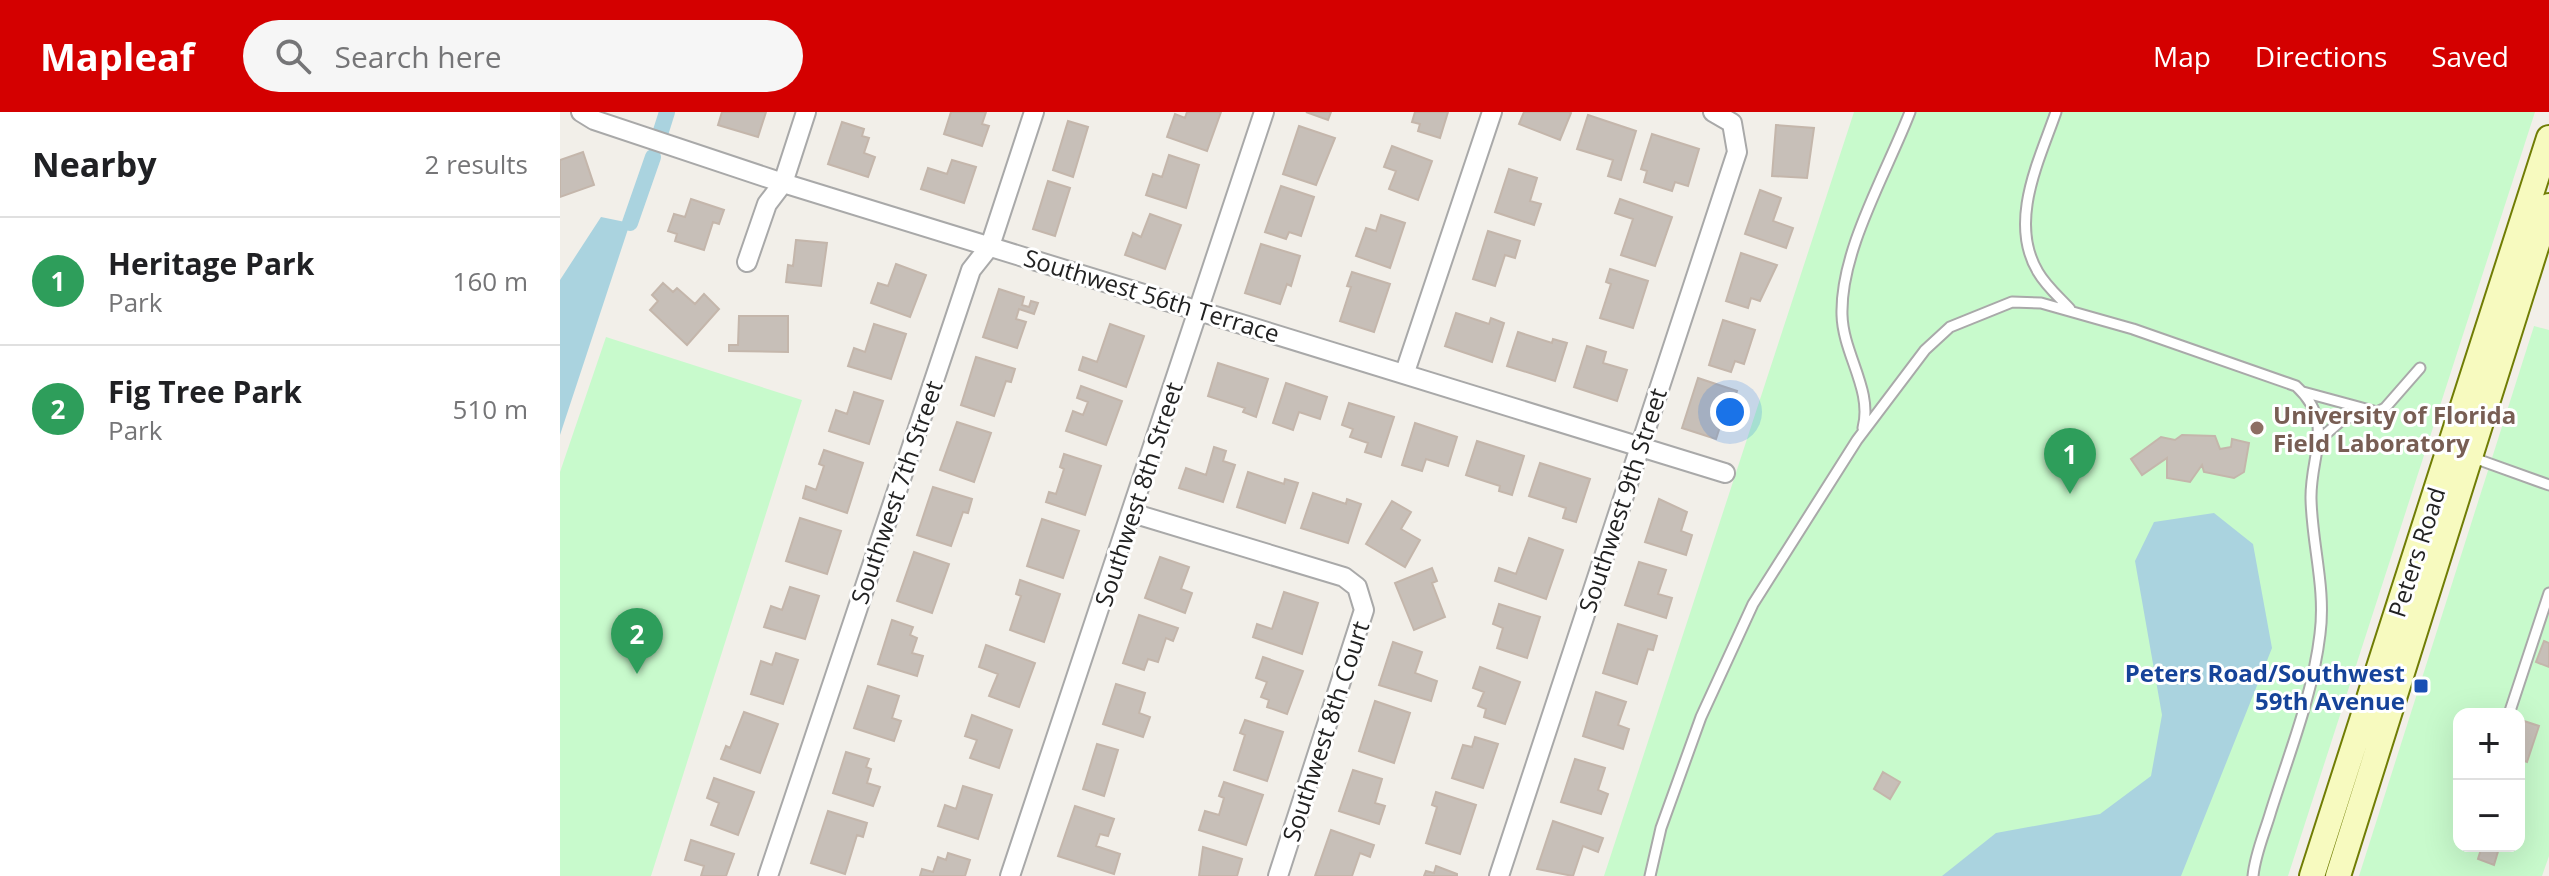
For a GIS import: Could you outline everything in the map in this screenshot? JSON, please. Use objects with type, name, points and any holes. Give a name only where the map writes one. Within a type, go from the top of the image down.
[{"type":"main road","name":"Peters Road","points":[[2338,876],[2549,138]]},
{"type":"main road","name":"Peters Road","points":[[2312,876],[2549,206]]},
{"type":"street","name":"Southwest 56th Terrace","points":[[581,112],[594,120],[783,183],[1725,473]]},
{"type":"street","points":[[747,262],[767,204],[783,183],[806,112]]},
{"type":"street","name":"Southwest 7th Street","points":[[768,876],[971,270],[990,246],[1034,112]]},
{"type":"street","name":"Southwest 8th Street","points":[[1010,876],[1264,112]]},
{"type":"street","points":[[1405,372],[1492,112]]},
{"type":"street","name":"Southwest 9th Street","points":[[1499,876],[1737,152],[1732,123],[1713,112]]},
{"type":"street","name":"Southwest 8th Court","points":[[1132,513],[1344,577],[1357,587],[1364,610],[1278,876]]},
{"type":"lane","points":[[1857,440],[1864,426],[1866,406],[1844,333],[1844,286],[1868,213],[1910,112]]},
{"type":"lane","points":[[2056,112],[2026,202],[2026,237],[2038,272],[2070,309]]},
{"type":"lane","points":[[1650,876],[1661,828],[1678,778],[1726,658],[1767,580],[1857,440],[1925,350],[1950,327],[2012,302],[2070,309],[2296,386],[2314,404],[2320,439],[2311,471],[2311,502],[2322,594],[2320,634],[2306,699],[2253,876]]},
{"type":"lane","points":[[2320,439],[2343,419],[2385,408],[2420,368]]},
{"type":"lane","points":[[2302,392],[2377,412]]},
{"type":"lane","points":[[2460,453],[2549,485]]},
{"type":"lane","points":[[2511,708],[2549,593]]},
{"type":"green space","points":[[1854,112],[2535,112],[2288,876],[1604,876]]},
{"type":"green space","points":[[2534,326],[2549,330],[2549,856],[2542,876],[2359,876]]},
{"type":"green space","points":[[606,337],[802,400],[651,876],[560,876],[560,472]]},
{"type":"water","points":[[601,217],[630,223],[560,435],[560,280]]},
{"type":"water","points":[[2214,513],[2253,544],[2272,648],[2181,876],[1942,876],[1996,833],[2100,814],[2151,776],[2162,715],[2135,561],[2154,522]]},
{"type":"building","points":[[722,112],[766,112],[758,137],[718,125]]},
{"type":"building","points":[[951,112],[986,112],[982,124],[989,126],[982,146],[944,134]]},
{"type":"building","points":[[1187,112],[1221,112],[1207,151],[1167,137],[1175,114],[1185,118]]},
{"type":"building","points":[[1306,112],[1331,112],[1328,120]]},
{"type":"building","points":[[1415,112],[1448,112],[1440,138],[1418,131],[1420,124],[1412,122]]},
{"type":"building","points":[[1524,112],[1571,113],[1560,140],[1519,124]]},
{"type":"building","points":[[1588,115],[1636,131],[1621,180],[1608,176],[1613,160],[1577,149]]},
{"type":"building","points":[[1068,121],[1088,127],[1073,177],[1053,170]]},
{"type":"building","points":[[842,122],[864,129],[862,136],[869,138],[864,153],[875,157],[868,177],[828,164]]},
{"type":"building","points":[[1776,125],[1814,128],[1807,178],[1772,176]]},
{"type":"building","points":[[1299,126],[1335,138],[1316,185],[1283,174]]},
{"type":"building","points":[[1652,134],[1699,149],[1688,186],[1675,182],[1672,191],[1644,182],[1647,171],[1641,169]]},
{"type":"building","points":[[1392,146],[1432,161],[1418,200],[1389,189],[1396,171],[1384,167]]},
{"type":"building","points":[[583,152],[594,185],[560,197],[560,160]]},
{"type":"building","points":[[1169,155],[1199,165],[1186,208],[1146,195],[1153,174],[1162,177]]},
{"type":"building","points":[[952,160],[976,167],[964,203],[921,189],[928,168],[947,174]]},
{"type":"building","points":[[1509,169],[1537,178],[1530,201],[1541,204],[1534,225],[1495,212]]},
{"type":"building","points":[[1048,181],[1070,188],[1055,236],[1033,229]]},
{"type":"building","points":[[1281,186],[1314,197],[1301,236],[1289,232],[1286,239],[1265,232]]},
{"type":"building","points":[[1760,190],[1781,198],[1773,221],[1793,228],[1786,248],[1745,234]]},
{"type":"building","points":[[691,199],[724,210],[719,224],[713,222],[704,250],[675,241],[677,234],[668,231],[674,214],[685,217]]},
{"type":"building","points":[[1620,199],[1672,217],[1655,266],[1621,255],[1633,219],[1615,213]]},
{"type":"building","points":[[1150,214],[1181,225],[1165,269],[1125,255],[1133,233],[1141,237]]},
{"type":"building","points":[[1381,215],[1405,223],[1390,268],[1356,256],[1366,228],[1376,231]]},
{"type":"building","points":[[1488,231],[1520,241],[1515,258],[1505,255],[1495,286],[1473,279]]},
{"type":"building","points":[[796,240],[827,243],[821,286],[786,282],[788,265],[793,266]]},
{"type":"building","points":[[1261,244],[1300,256],[1291,286],[1287,284],[1280,304],[1245,293]]},
{"type":"building","points":[[1741,253],[1777,265],[1760,301],[1751,298],[1748,308],[1726,301]]},
{"type":"building","points":[[896,264],[926,275],[910,317],[871,303],[878,283],[888,286]]},
{"type":"building","points":[[1610,269],[1648,281],[1633,328],[1600,318],[1611,284],[1606,282]]},
{"type":"building","points":[[1352,272],[1390,284],[1374,332],[1340,321],[1351,287],[1347,286]]},
{"type":"building","points":[[663,283],[673,292],[677,288],[695,304],[704,294],[719,309],[687,345],[650,310],[658,301],[652,295]]},
{"type":"building","points":[[999,289],[1024,297],[1022,305],[1029,307],[1031,301],[1038,303],[1034,314],[1019,309],[1016,319],[1026,322],[1017,348],[983,337]]},
{"type":"building","points":[[1456,313],[1489,324],[1491,318],[1504,323],[1492,362],[1445,346]]},
{"type":"building","points":[[739,316],[788,316],[788,352],[729,351],[729,345],[738,345]]},
{"type":"building","points":[[1723,320],[1755,330],[1744,364],[1735,361],[1731,372],[1709,365]]},
{"type":"building","points":[[874,324],[906,334],[891,379],[848,366],[854,348],[865,352]]},
{"type":"building","points":[[1110,324],[1144,336],[1126,387],[1079,370],[1083,357],[1097,362]]},
{"type":"building","points":[[1518,332],[1552,343],[1553,339],[1567,343],[1555,381],[1507,366]]},
{"type":"building","points":[[1587,346],[1606,352],[1603,363],[1627,370],[1617,401],[1574,387]]},
{"type":"building","points":[[976,357],[1015,369],[1011,382],[1006,381],[994,416],[961,405]]},
{"type":"building","points":[[1218,363],[1268,379],[1256,417],[1243,412],[1245,408],[1208,396]]},
{"type":"building","points":[[1698,378],[1737,391],[1733,404],[1728,402],[1716,439],[1682,428]]},
{"type":"building","points":[[1286,383],[1327,397],[1320,419],[1299,412],[1293,430],[1273,423]]},
{"type":"building","points":[[1081,386],[1122,401],[1106,445],[1066,431],[1073,411],[1083,415],[1088,402],[1077,398]]},
{"type":"building","points":[[854,392],[883,401],[869,444],[829,431],[836,410],[847,414]]},
{"type":"building","points":[[1349,403],[1394,417],[1381,457],[1365,452],[1368,443],[1350,437],[1353,429],[1342,425]]},
{"type":"building","points":[[957,422],[991,433],[974,482],[940,470]]},
{"type":"building","points":[[1415,423],[1457,437],[1448,466],[1426,459],[1422,471],[1402,465]]},
{"type":"building","points":[[2182,435],[2215,436],[2220,449],[2231,447],[2232,439],[2249,443],[2244,472],[2234,478],[2204,472],[2202,465],[2190,482],[2167,478],[2167,458],[2142,475],[2131,459],[2161,437],[2175,440]]},
{"type":"building","points":[[1477,441],[1524,456],[1512,495],[1499,491],[1500,486],[1466,475]]},
{"type":"building","points":[[1214,447],[1226,451],[1223,461],[1235,465],[1223,502],[1179,488],[1186,468],[1206,475]]},
{"type":"building","points":[[824,450],[863,463],[847,513],[803,498],[806,486],[816,490],[824,466],[819,464]]},
{"type":"building","points":[[1064,454],[1101,466],[1085,515],[1046,502],[1049,492],[1056,494],[1064,469],[1060,467]]},
{"type":"building","points":[[1540,463],[1590,479],[1576,522],[1563,518],[1566,508],[1529,496]]},
{"type":"building","points":[[1248,472],[1284,484],[1285,479],[1298,483],[1285,523],[1237,507]]},
{"type":"building","points":[[933,487],[972,499],[968,513],[963,512],[951,546],[917,535]]},
{"type":"building","points":[[1313,493],[1346,504],[1347,499],[1361,504],[1348,543],[1301,528]]},
{"type":"building","points":[[1659,499],[1687,512],[1681,531],[1692,535],[1686,555],[1645,542]]},
{"type":"building","points":[[1392,501],[1411,512],[1401,529],[1420,540],[1405,567],[1366,544]]},
{"type":"building","points":[[800,518],[841,531],[827,574],[786,561]]},
{"type":"building","points":[[1042,519],[1079,531],[1063,578],[1027,566]]},
{"type":"building","points":[[1529,538],[1563,550],[1546,599],[1495,581],[1499,568],[1516,574]]},
{"type":"building","points":[[914,552],[949,564],[932,613],[897,601]]},
{"type":"building","points":[[1160,557],[1189,567],[1181,589],[1192,593],[1185,613],[1145,598]]},
{"type":"building","points":[[1639,562],[1666,570],[1658,594],[1672,598],[1666,618],[1625,605]]},
{"type":"building","points":[[1432,568],[1437,581],[1432,583],[1445,617],[1414,630],[1395,583]]},
{"type":"building","points":[[1020,580],[1060,594],[1044,642],[1010,630],[1021,596],[1016,594]]},
{"type":"building","points":[[790,587],[819,596],[805,639],[764,627],[771,606],[782,610]]},
{"type":"building","points":[[1284,592],[1318,603],[1302,654],[1253,637],[1257,624],[1272,629]]},
{"type":"building","points":[[1499,604],[1540,617],[1527,658],[1497,648],[1503,628],[1493,624]]},
{"type":"building","points":[[1139,615],[1178,628],[1173,641],[1166,638],[1158,662],[1148,659],[1144,670],[1123,663]]},
{"type":"building","points":[[892,620],[913,627],[910,635],[917,638],[912,653],[923,656],[917,676],[878,664]]},
{"type":"building","points":[[1618,624],[1657,636],[1653,650],[1648,649],[1637,684],[1603,673]]},
{"type":"building","points":[[2544,641],[2549,643],[2549,667],[2536,662]]},
{"type":"building","points":[[1393,642],[1422,652],[1415,673],[1437,681],[1431,701],[1379,685]]},
{"type":"building","points":[[986,645],[1035,663],[1019,707],[989,696],[998,674],[979,667]]},
{"type":"building","points":[[776,653],[798,660],[783,704],[751,694],[761,661],[772,665]]},
{"type":"building","points":[[1263,657],[1303,671],[1287,714],[1267,707],[1269,700],[1261,697],[1267,682],[1256,678]]},
{"type":"building","points":[[1480,667],[1520,682],[1505,724],[1484,717],[1486,709],[1478,706],[1484,692],[1473,688]]},
{"type":"building","points":[[1116,684],[1145,693],[1139,713],[1150,717],[1143,737],[1103,724]]},
{"type":"building","points":[[868,686],[899,696],[892,718],[901,721],[894,741],[854,728]]},
{"type":"building","points":[[1596,692],[1626,702],[1618,725],[1629,729],[1623,749],[1583,736]]},
{"type":"building","points":[[1375,701],[1410,713],[1394,763],[1359,751]]},
{"type":"building","points":[[744,712],[778,724],[760,773],[721,759],[726,746],[730,748]]},
{"type":"building","points":[[972,715],[1012,730],[999,768],[970,758],[977,740],[965,736]]},
{"type":"building","points":[[1245,720],[1283,732],[1267,781],[1234,770],[1245,735],[1240,733]]},
{"type":"building","points":[[2525,721],[2539,726],[2525,761]]},
{"type":"building","points":[[1475,737],[1498,744],[1483,788],[1452,778],[1463,745],[1472,747]]},
{"type":"building","points":[[1097,744],[1118,750],[1104,796],[1083,789]]},
{"type":"building","points":[[846,752],[869,759],[866,767],[871,769],[867,783],[880,787],[873,806],[833,793]]},
{"type":"building","points":[[1575,759],[1605,768],[1598,790],[1608,794],[1601,814],[1561,802]]},
{"type":"building","points":[[1353,770],[1382,779],[1375,803],[1385,806],[1379,824],[1339,811]]},
{"type":"building","points":[[1883,772],[1900,782],[1890,799],[1874,789]]},
{"type":"building","points":[[714,778],[754,792],[738,835],[711,825],[719,803],[707,798]]},
{"type":"building","points":[[1224,782],[1263,795],[1246,845],[1199,830],[1205,811],[1219,815],[1224,798],[1219,796]]},
{"type":"building","points":[[963,786],[992,795],[978,839],[938,826],[945,805],[956,809]]},
{"type":"building","points":[[1436,792],[1476,805],[1460,854],[1426,843],[1437,807],[1432,805]]},
{"type":"building","points":[[1075,806],[1114,819],[1108,836],[1100,834],[1096,846],[1120,854],[1114,874],[1058,856]]},
{"type":"building","points":[[828,811],[867,823],[863,837],[857,835],[845,874],[811,863]]},
{"type":"building","points":[[1553,821],[1603,838],[1598,852],[1583,846],[1573,876],[1537,869]]},
{"type":"building","points":[[1331,830],[1374,845],[1370,857],[1360,853],[1352,876],[1315,876]]},
{"type":"building","points":[[691,840],[734,854],[726,876],[701,876],[704,866],[685,860]]},
{"type":"building","points":[[1203,847],[1242,859],[1237,876],[1199,876]]},
{"type":"building","points":[[2480,852],[2498,852],[2494,865],[2478,859]]},
{"type":"building","points":[[948,853],[970,860],[965,876],[920,876],[922,869],[933,872],[938,857],[946,860]]},
{"type":"building","points":[[1436,866],[1457,876],[1424,876],[1426,871],[1434,873]]},
{"type":"waterway","points":[[661,131],[667,112]]},
{"type":"waterway","points":[[630,223],[653,157]]},
{"type":"place","name":"University of Florida Field Laboratory","points":[[2257,428]]},
{"type":"place","name":"Heritage Park","points":[[2070,494]]},
{"type":"place","name":"Fig Tree Park","points":[[637,674]]},
{"type":"place","name":"Peters Road/Southwest 59th Avenue","points":[[2421,686]]}]
